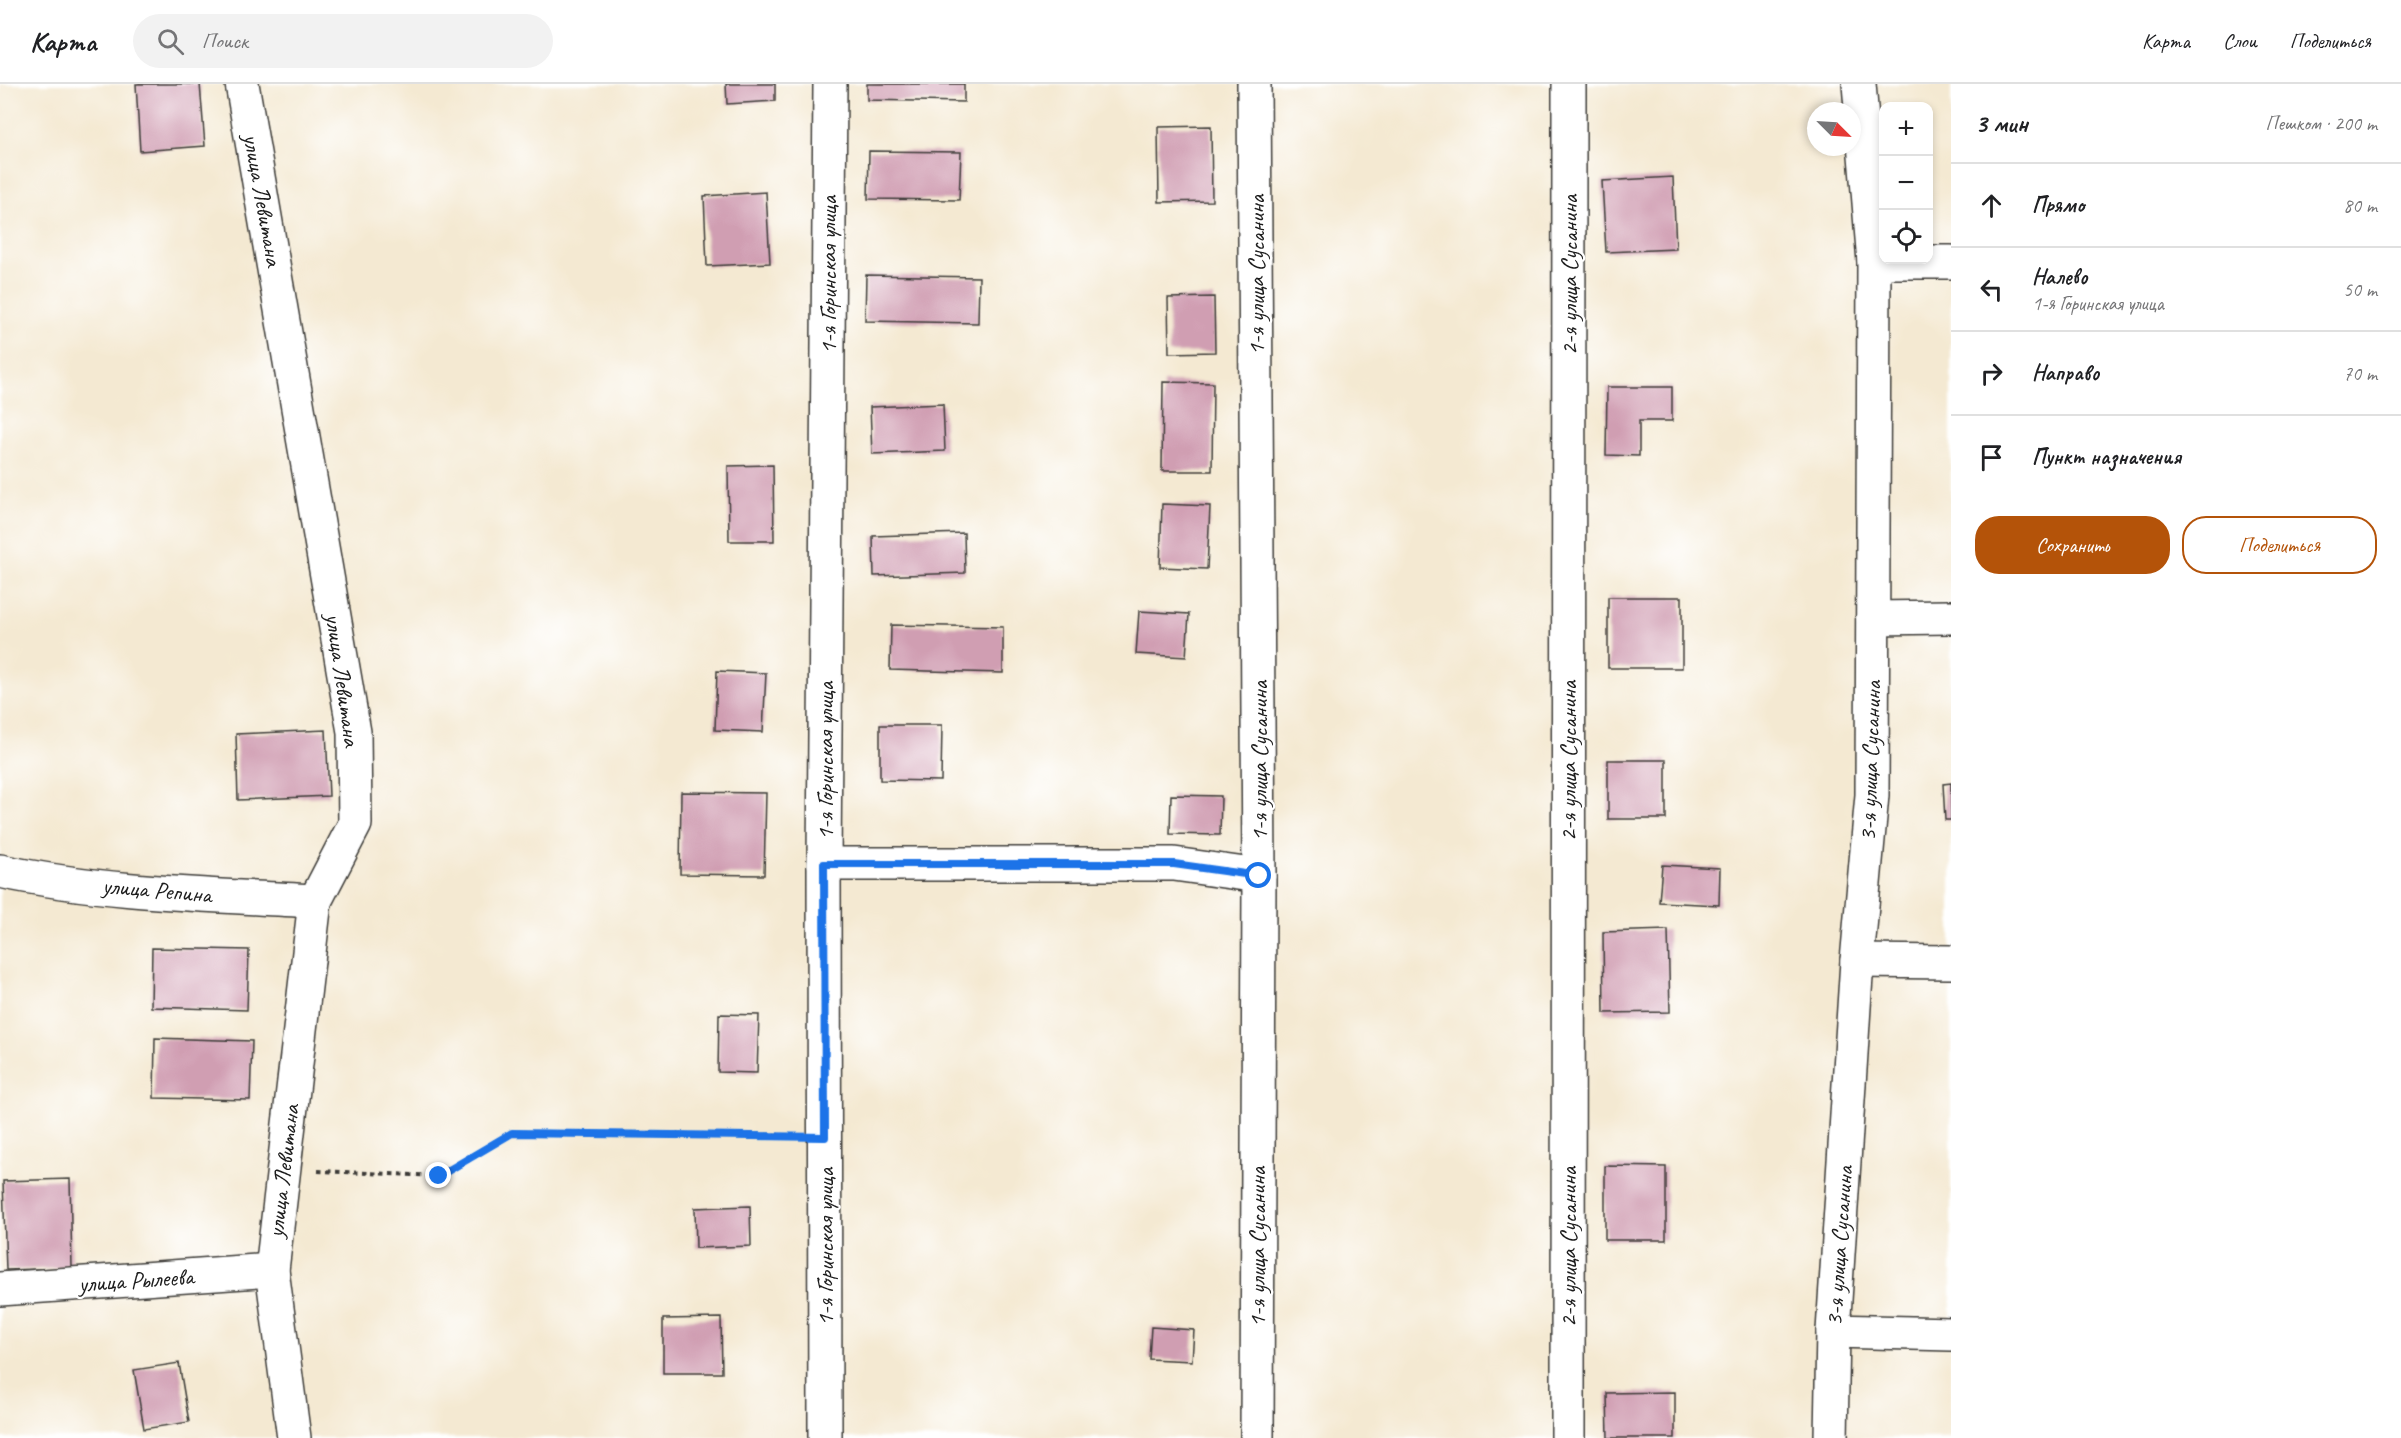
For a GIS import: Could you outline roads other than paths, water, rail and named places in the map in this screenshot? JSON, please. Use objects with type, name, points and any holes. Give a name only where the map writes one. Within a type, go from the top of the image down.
[{"type":"street","name":"улица Левитана","points":[[242,84],[354,732],[355,824],[315,901],[272,1270],[294,1438]]},
{"type":"street","name":"1-я Горинская улица","points":[[825,1438],[824,864],[830,84]]},
{"type":"street","name":"1-я улица Сусанина","points":[[1254,84],[1259,876],[1257,1438]]},
{"type":"street","name":"2-я улица Сусанина","points":[[1568,1438],[1569,84]]},
{"type":"street","name":"3-я улица Сусанина","points":[[1831,1438],[1833,1331],[1857,961],[1872,795],[1874,262],[1859,84]]},
{"type":"street","points":[[1874,262],[1951,262]]},
{"type":"street","points":[[1873,618],[1951,617]]},
{"type":"street","points":[[824,864],[1174,864],[1259,876]]},
{"type":"street","name":"улица Репина","points":[[0,871],[49,881],[175,893],[315,901]]},
{"type":"street","points":[[1857,961],[1951,962]]},
{"type":"street","name":"улица Рылеева","points":[[0,1288],[272,1270]]},
{"type":"street","points":[[1833,1331],[1951,1334]]}]
